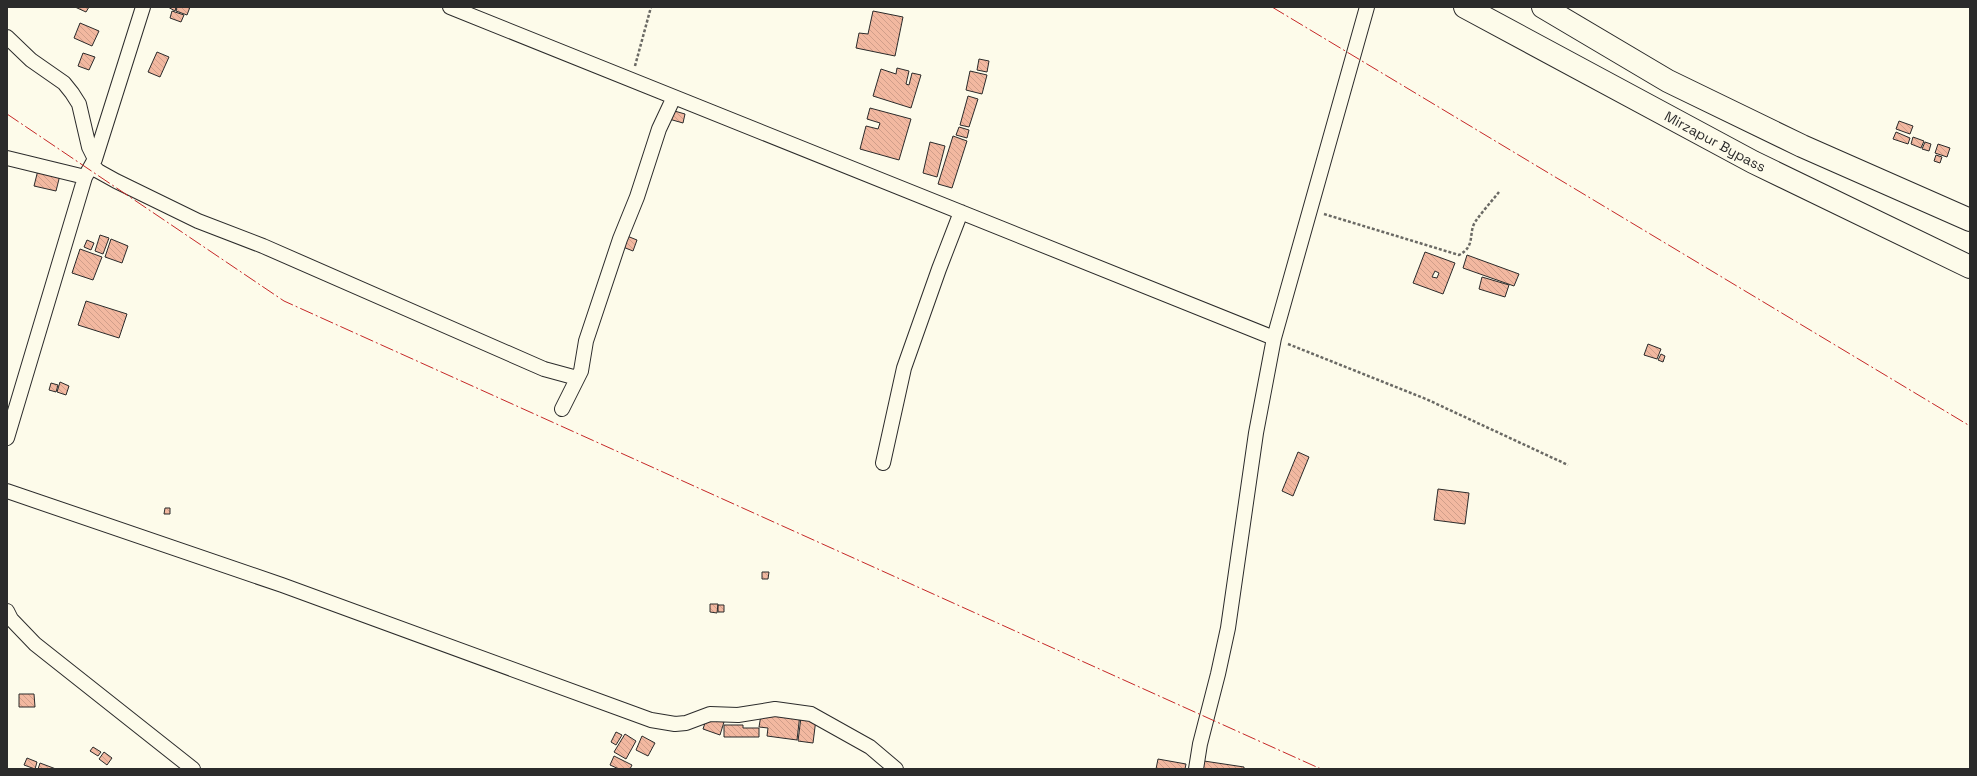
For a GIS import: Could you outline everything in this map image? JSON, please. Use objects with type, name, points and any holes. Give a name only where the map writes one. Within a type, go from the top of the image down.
[{"type":"highway","name":"Mirzapur Bypass","points":[[1465,7],[1753,162],[1970,267]]},
{"type":"highway","points":[[1543,7],[1668,81],[1802,146],[1970,220]]},
{"type":"street","points":[[7,438],[91,167],[143,7]]},
{"type":"street","points":[[450,7],[1274,338]]},
{"type":"street","points":[[1196,769],[1200,744],[1228,628],[1256,433],[1274,338],[1367,7]]},
{"type":"street","points":[[7,36],[31,60],[64,84],[72,93],[79,104],[88,141],[91,167]]},
{"type":"street","points":[[562,409],[580,371],[586,341],[620,239],[637,197],[659,129],[674,97]]},
{"type":"street","points":[[7,158],[91,167],[116,181],[198,221],[263,246],[544,369],[577,378]]},
{"type":"street","points":[[883,463],[904,368],[961,212]]},
{"type":"street","points":[[7,491],[282,586],[651,720],[674,724],[686,723],[710,714],[738,716],[776,709],[811,714],[870,747],[896,769]]},
{"type":"street","points":[[7,611],[12,619],[35,644],[193,769]]},
{"type":"path","points":[[632,80],[651,7]]},
{"type":"path","points":[[1310,210],[1459,255],[1467,251],[1474,224],[1499,192]]},
{"type":"path","points":[[1274,338],[1426,399],[1568,465]]},
{"type":"building","points":[[75,7],[89,7],[86,12]]},
{"type":"building","points":[[168,7],[176,7],[175,11]]},
{"type":"building","points":[[177,7],[190,7],[187,15],[176,11]]},
{"type":"building","points":[[172,11],[184,15],[181,22],[170,18]]},
{"type":"building","points":[[873,11],[903,17],[895,56],[856,48],[859,33],[868,34]]},
{"type":"building","points":[[80,23],[99,31],[92,46],[74,38]]},
{"type":"building","points":[[157,52],[169,57],[160,77],[148,72]]},
{"type":"building","points":[[83,53],[95,57],[89,70],[78,66]]},
{"type":"building","points":[[979,59],[989,61],[987,72],[977,70]]},
{"type":"building","points":[[897,68],[909,71],[906,84],[909,85],[912,73],[921,75],[911,108],[873,96],[881,69],[896,74]]},
{"type":"building","points":[[970,71],[987,75],[982,94],[966,90]]},
{"type":"building","points":[[968,96],[978,99],[969,127],[960,125]]},
{"type":"building","points":[[870,108],[911,119],[899,160],[860,149],[866,126],[878,129],[880,123],[867,119]]},
{"type":"building","points":[[671,110],[685,114],[683,123],[669,119]]},
{"type":"building","points":[[1899,121],[1913,126],[1910,134],[1896,129]]},
{"type":"building","points":[[959,127],[969,130],[967,138],[956,135]]},
{"type":"building","points":[[1896,132],[1910,138],[1908,144],[1893,139]]},
{"type":"building","points":[[953,136],[967,141],[952,188],[938,184]]},
{"type":"building","points":[[1913,137],[1924,141],[1921,148],[1911,144]]},
{"type":"building","points":[[930,142],[945,146],[937,177],[923,173]]},
{"type":"building","points":[[1925,142],[1931,144],[1929,151],[1922,149]]},
{"type":"building","points":[[1938,144],[1950,148],[1947,157],[1935,153]]},
{"type":"building","points":[[1936,155],[1942,157],[1940,163],[1934,161]]},
{"type":"building","points":[[38,170],[60,175],[56,191],[34,186]]},
{"type":"building","points":[[100,235],[109,238],[103,254],[95,251]]},
{"type":"building","points":[[627,236],[637,240],[633,251],[623,247]]},
{"type":"building","points":[[111,239],[128,246],[122,263],[105,257]]},
{"type":"building","points":[[87,240],[94,243],[91,250],[84,247]]},
{"type":"building","points":[[80,249],[102,257],[93,280],[72,273]]},
{"type":"building","points":[[1425,252],[1455,263],[1443,294],[1413,283]],"holes":[[[1435,271],[1439,273],[1437,278],[1432,277]]]},
{"type":"building","points":[[1467,255],[1519,274],[1514,286],[1463,268]]},
{"type":"building","points":[[1482,277],[1509,285],[1505,297],[1479,289]]},
{"type":"building","points":[[86,301],[127,314],[119,338],[78,325]]},
{"type":"building","points":[[1648,344],[1661,349],[1657,359],[1644,355]]},
{"type":"building","points":[[1661,354],[1665,356],[1663,362],[1658,360]]},
{"type":"building","points":[[60,382],[69,386],[66,395],[57,392]]},
{"type":"building","points":[[51,383],[58,385],[56,392],[49,390]]},
{"type":"building","points":[[1298,452],[1309,457],[1293,496],[1282,491]]},
{"type":"building","points":[[1438,489],[1469,493],[1465,524],[1434,520]]},
{"type":"building","points":[[165,508],[170,508],[170,514],[164,514]]},
{"type":"building","points":[[762,572],[769,572],[768,579],[762,579]]},
{"type":"building","points":[[710,604],[718,604],[717,613],[710,612]]},
{"type":"building","points":[[718,605],[724,605],[724,612],[718,612]]},
{"type":"building","points":[[19,694],[34,694],[35,707],[19,707]]},
{"type":"building","points":[[800,714],[797,740],[767,736],[768,728],[759,727],[761,715]]},
{"type":"building","points":[[707,717],[724,722],[720,735],[703,729]]},
{"type":"building","points":[[801,717],[816,719],[813,743],[798,741]]},
{"type":"building","points":[[724,725],[743,725],[743,728],[759,728],[759,737],[724,737]]},
{"type":"building","points":[[616,732],[622,735],[616,745],[611,742]]},
{"type":"building","points":[[625,734],[636,741],[626,759],[614,752]]},
{"type":"building","points":[[642,736],[655,743],[648,756],[636,750]]},
{"type":"building","points":[[93,747],[101,752],[98,756],[90,751]]},
{"type":"building","points":[[104,752],[112,758],[107,765],[99,759]]},
{"type":"building","points":[[614,756],[632,765],[630,769],[619,769],[610,765]]},
{"type":"building","points":[[27,758],[37,762],[35,769],[24,765]]},
{"type":"building","points":[[1158,759],[1186,764],[1185,769],[1156,769]]},
{"type":"building","points":[[1204,761],[1244,767],[1244,769],[1203,769]]},
{"type":"building","points":[[40,763],[56,769],[38,769]]},
{"type":"power","points":[[1272,7],[1970,426]]},
{"type":"power","points":[[7,114],[284,301],[1321,769]]}]
